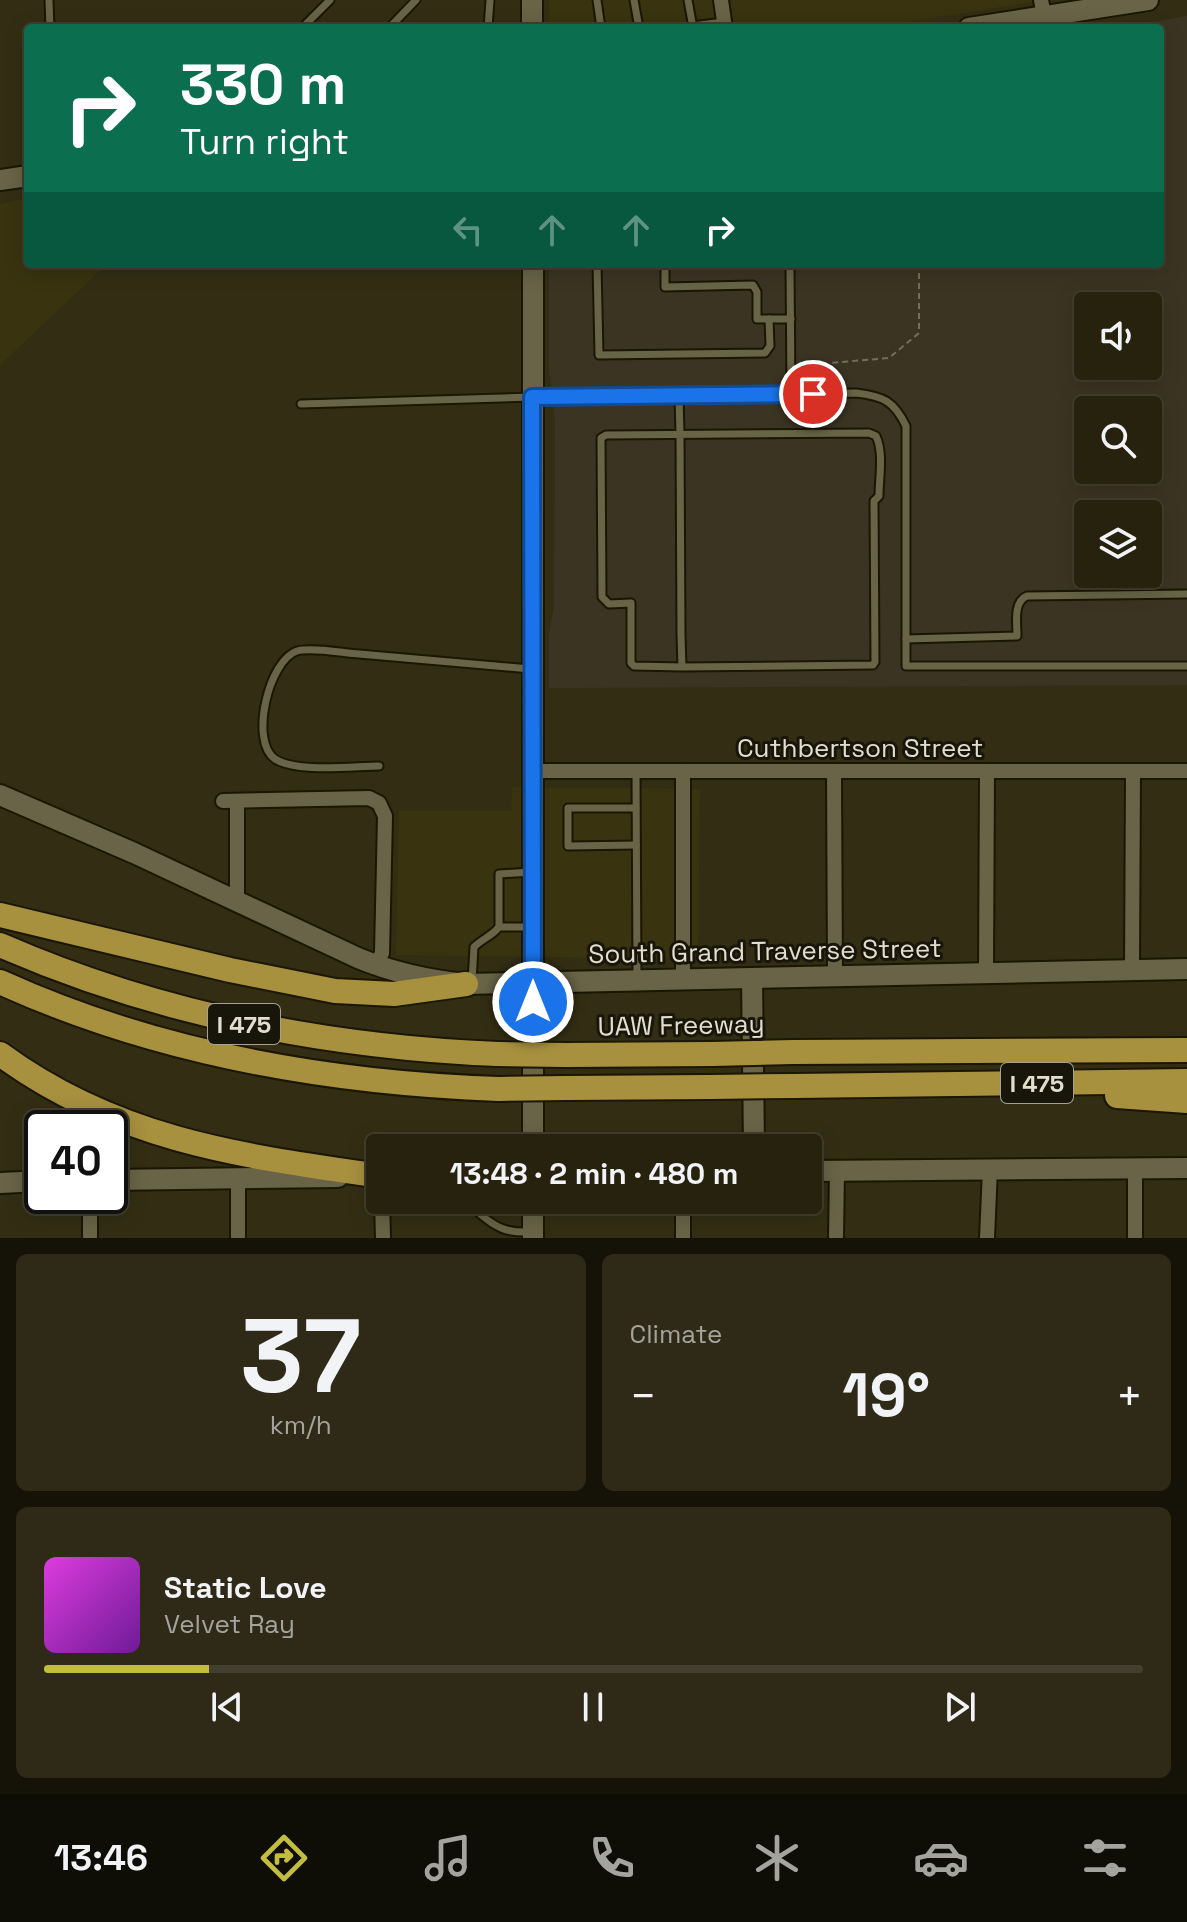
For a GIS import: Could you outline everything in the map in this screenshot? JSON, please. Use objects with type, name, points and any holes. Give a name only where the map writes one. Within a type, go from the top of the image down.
[{"type":"highway","points":[[0,915],[241,973],[335,991],[394,994],[469,984]]},
{"type":"highway","name":"UAW Freeway","points":[[0,945],[120,991],[262,1028],[386,1047],[566,1055],[1187,1050]]},
{"type":"highway","name":"I 475","points":[[0,982],[93,1018],[222,1055],[355,1078],[499,1089],[1187,1081]]},
{"type":"highway","points":[[901,1051],[1043,1040],[1187,1034]]},
{"type":"highway","points":[[0,1054],[91,1107],[173,1138],[249,1157],[366,1174]]},
{"type":"highway","points":[[886,1085],[1063,1092],[1187,1101]]},
{"type":"main road","points":[[532,0],[532,24]]},
{"type":"main road","points":[[984,24],[1043,8],[1148,0]]},
{"type":"main road","points":[[0,180],[24,177]]},
{"type":"main road","points":[[533,268],[533,1134]]},
{"type":"main road","name":"South Grand Traverse Street","points":[[0,795],[376,966],[417,978],[469,984],[1187,969]]},
{"type":"main road","points":[[752,978],[754,1134]]},
{"type":"main road","points":[[822,1171],[1187,1168]]},
{"type":"main road","points":[[128,1180],[366,1176]]},
{"type":"main road","points":[[0,1183],[24,1182]]},
{"type":"main road","points":[[533,1214],[533,1235]]},
{"type":"street","points":[[721,0],[725,24]]},
{"type":"street","name":"Cuthbertson Street","points":[[532,771],[1187,771]]},
{"type":"street","points":[[1132,970],[1133,771]]},
{"type":"street","points":[[683,772],[683,980]]},
{"type":"street","points":[[834,772],[835,976]]},
{"type":"street","points":[[986,971],[987,772]]},
{"type":"street","points":[[237,901],[230,801],[369,798],[379,803],[385,816],[382,953],[376,966]]},
{"type":"street","points":[[1135,1168],[1135,1238]]},
{"type":"street","points":[[987,1238],[990,1169]]},
{"type":"street","points":[[836,1238],[837,1171]]},
{"type":"street","points":[[238,1180],[238,1238]]},
{"type":"street","points":[[90,1214],[90,1238]]},
{"type":"street","points":[[382,1214],[383,1238]]},
{"type":"street","points":[[683,1214],[683,1238]]},
{"type":"lane","points":[[49,0],[50,24]]},
{"type":"lane","points":[[306,24],[330,0]]},
{"type":"lane","points":[[393,24],[416,0]]},
{"type":"lane","points":[[488,24],[490,0]]},
{"type":"lane","points":[[597,0],[600,24]]},
{"type":"lane","points":[[634,0],[638,24]]},
{"type":"lane","points":[[688,0],[692,24]]},
{"type":"lane","points":[[597,268],[599,355],[765,353],[770,346],[769,319]]},
{"type":"lane","points":[[665,268],[665,287],[753,285],[757,292],[757,319],[791,319]]},
{"type":"lane","points":[[790,268],[791,394]]},
{"type":"lane","points":[[679,395],[682,667]]},
{"type":"lane","points":[[301,404],[532,397],[878,396],[899,412],[906,426],[906,666],[1187,666]]},
{"type":"lane","points":[[869,433],[876,436],[879,443],[879,496],[874,501],[873,665],[682,667],[638,667],[631,663],[631,603],[604,601],[602,597],[601,438],[606,435],[869,433]]},
{"type":"lane","points":[[906,639],[1017,636],[1018,604],[1027,596],[1187,594]]},
{"type":"lane","points":[[379,766],[297,766],[274,759],[265,745],[263,717],[272,682],[283,661],[298,651],[335,652],[533,669]]},
{"type":"lane","points":[[636,770],[637,980]]},
{"type":"lane","points":[[636,808],[568,808],[568,846],[636,845]]},
{"type":"lane","points":[[469,984],[474,947],[493,935],[499,927],[499,874],[533,872]]},
{"type":"lane","points":[[499,927],[533,927]]},
{"type":"lane","points":[[480,1214],[495,1227],[533,1235]]},
{"type":"path","points":[[813,385],[830,363],[889,358],[919,333],[919,268]]},
{"type":"shaded area","points":[[549,0],[1045,0],[896,24],[549,24]]},
{"type":"shaded area","points":[[1187,16],[1187,685],[549,688],[549,634],[554,606],[555,424],[549,365],[549,268],[1164,268],[1164,24],[1142,24]]},
{"type":"shaded area","points":[[24,199],[24,268],[103,268],[0,365],[0,204]]},
{"type":"shaded area","points":[[512,787],[700,789],[698,959],[396,955],[399,811],[511,811]]},
{"type":"route","points":[[533,1002],[532,397],[813,394]]}]
